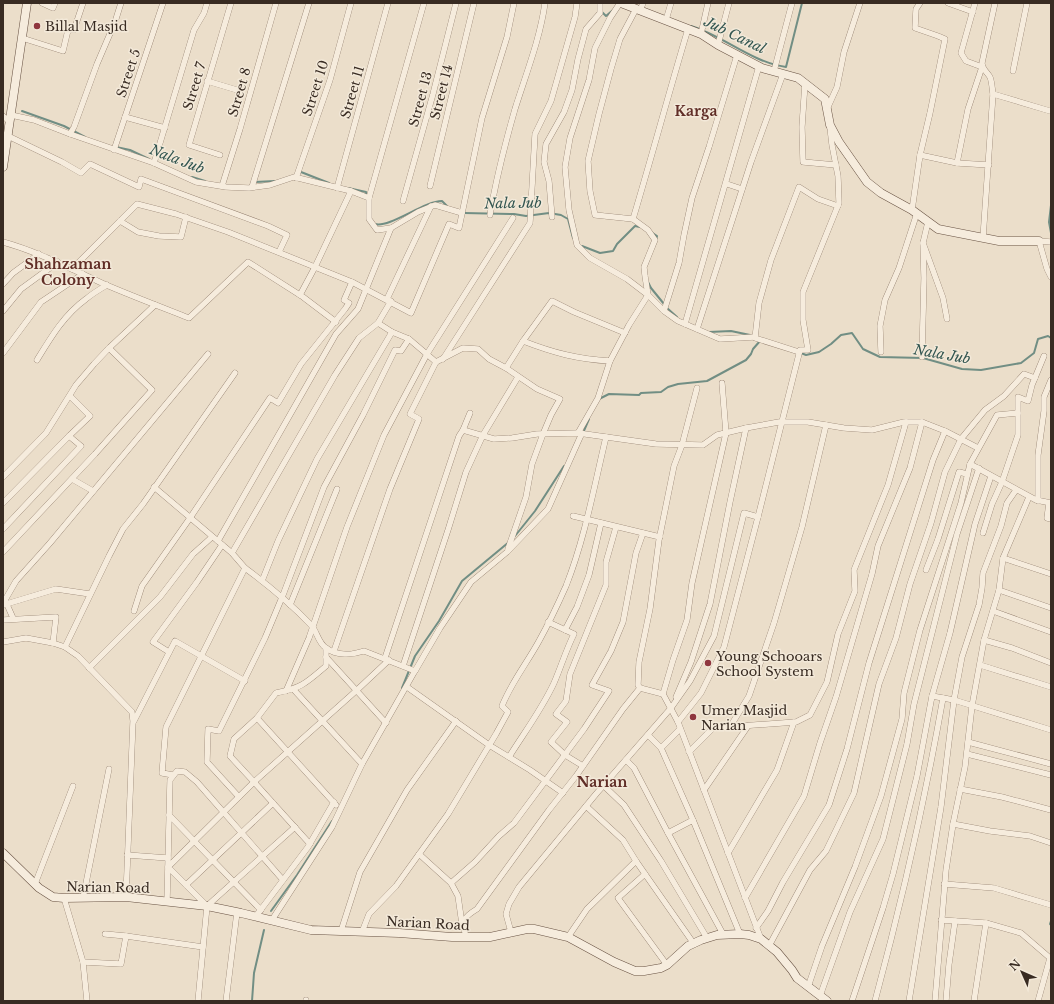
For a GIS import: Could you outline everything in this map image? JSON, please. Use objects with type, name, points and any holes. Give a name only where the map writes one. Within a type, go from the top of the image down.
[{"type":"main road","points":[[3,166],[8,136],[8,118],[27,3]]},
{"type":"main road","points":[[620,3],[640,8],[701,34],[718,45],[760,66],[798,78],[825,98],[830,125],[839,142],[867,182],[881,193],[914,211],[938,229],[998,241],[1039,241]]},
{"type":"main road","name":"Narian Road","points":[[3,853],[35,884],[53,897],[126,897],[207,906],[237,912],[258,913],[272,920],[311,930],[490,937],[527,929],[534,929],[568,937],[614,962],[635,971],[661,968],[667,965],[688,946],[707,938],[723,934],[740,934],[761,939],[777,952],[797,978],[824,999]]},
{"type":"street","points":[[42,3],[53,8],[55,3]]},
{"type":"street","points":[[22,38],[63,51],[68,30],[74,30],[83,3]]},
{"type":"street","points":[[70,134],[115,22],[121,3]]},
{"type":"street","name":"Street 5","points":[[114,150],[163,3]]},
{"type":"street","points":[[154,163],[194,30],[204,13],[207,3]]},
{"type":"street","name":"Street 7","points":[[220,155],[189,145],[230,3]]},
{"type":"street","name":"Street 8","points":[[222,186],[276,3]]},
{"type":"street","points":[[252,187],[309,3]]},
{"type":"street","name":"Street 10","points":[[296,178],[330,80],[351,3]]},
{"type":"street","name":"Street 11","points":[[337,188],[388,3]]},
{"type":"street","points":[[424,3],[369,198],[369,219],[377,230],[391,228],[418,212],[435,205],[462,213]]},
{"type":"street","name":"Street 13","points":[[403,201],[433,94],[456,3]]},
{"type":"street","name":"Street 14","points":[[430,186],[474,3]]},
{"type":"street","points":[[72,269],[137,204],[186,217],[279,252],[352,282],[389,300],[411,313],[450,224],[459,228],[482,118],[507,37],[514,3]]},
{"type":"street","points":[[490,216],[501,160],[533,56],[545,3]]},
{"type":"street","points":[[443,359],[530,223],[535,134],[551,101],[575,16],[576,3]]},
{"type":"street","points":[[552,217],[549,181],[544,162],[546,144],[564,112],[572,90],[586,29],[600,13],[600,3]]},
{"type":"street","points":[[620,3],[610,18],[595,48],[589,80],[570,138],[565,167],[568,210],[577,245],[590,258],[627,279],[678,321],[720,339],[755,337],[799,352],[800,350],[808,350],[803,320],[803,292],[839,203],[838,176],[830,125]]},
{"type":"street","points":[[666,20],[671,3]]},
{"type":"street","points":[[701,34],[708,3]]},
{"type":"street","points":[[718,45],[729,3]]},
{"type":"street","points":[[774,71],[792,3]]},
{"type":"street","points":[[827,109],[837,87],[844,52],[860,3]]},
{"type":"street","points":[[881,352],[880,326],[885,300],[899,268],[914,211],[920,155],[945,39],[915,28],[916,9],[920,3]]},
{"type":"street","points":[[948,3],[973,12]]},
{"type":"street","points":[[975,3],[962,53],[966,61],[982,67],[989,76],[993,94],[983,238]]},
{"type":"street","points":[[957,163],[968,109],[982,67],[983,52],[995,3]]},
{"type":"street","points":[[1013,71],[1027,3]]},
{"type":"street","points":[[272,920],[332,827],[362,764],[440,628],[471,582],[507,552],[548,509],[580,433],[598,398],[610,361],[648,295],[644,267],[655,240],[648,230],[633,219],[595,215],[590,191],[588,161],[599,114],[620,40],[640,8]]},
{"type":"street","points":[[633,219],[653,155],[670,88],[688,29]]},
{"type":"street","points":[[664,310],[679,263],[692,198],[737,55]]},
{"type":"street","points":[[685,324],[727,184],[760,66]]},
{"type":"street","points":[[697,330],[742,188],[783,74]]},
{"type":"street","points":[[207,81],[237,90]]},
{"type":"street","points":[[805,83],[802,127],[803,162],[836,165]]},
{"type":"street","points":[[993,94],[1050,111]]},
{"type":"street","points":[[125,117],[165,128]]},
{"type":"street","points":[[8,118],[34,120],[114,150],[154,163],[196,182],[222,186],[252,187],[270,185],[294,177],[351,191],[369,198]]},
{"type":"street","points":[[8,136],[62,162],[81,173],[90,164],[139,186],[142,179],[287,234],[279,252]]},
{"type":"street","points":[[920,155],[957,163],[988,165]]},
{"type":"street","points":[[727,184],[742,188]]},
{"type":"street","points":[[755,337],[759,303],[771,260],[799,187],[818,199],[838,206]]},
{"type":"street","points":[[300,295],[351,191]]},
{"type":"street","points":[[232,553],[335,375],[359,338],[378,323],[431,206]]},
{"type":"street","points":[[120,221],[138,232],[159,236],[181,237],[186,217]]},
{"type":"street","points":[[286,691],[313,626],[349,521],[384,435],[427,354],[513,218]]},
{"type":"street","points":[[922,357],[924,278],[923,243],[928,222]]},
{"type":"street","points":[[169,652],[153,642],[197,582],[332,340],[358,309],[391,228]]},
{"type":"street","points":[[1051,242],[1039,241],[1047,269],[1051,277]]},
{"type":"street","points":[[3,242],[39,254],[107,285],[189,318],[248,262],[300,295],[336,322]]},
{"type":"street","points":[[923,243],[944,298],[947,319]]},
{"type":"street","points":[[3,284],[13,273],[39,254]]},
{"type":"street","points":[[3,311],[21,289],[58,262]]},
{"type":"street","points":[[3,353],[41,302],[83,274]]},
{"type":"street","points":[[134,611],[142,586],[190,518],[270,398],[278,403],[302,364],[336,322],[349,303],[344,300],[352,282]]},
{"type":"street","points":[[37,360],[64,319],[86,298],[107,285]]},
{"type":"street","points":[[506,368],[552,301],[574,312],[625,333]]},
{"type":"street","points":[[3,477],[46,433],[76,385],[109,348],[155,305]]},
{"type":"street","points":[[378,323],[392,332],[409,339],[436,362]]},
{"type":"street","points":[[262,581],[278,542],[317,459],[392,332]]},
{"type":"street","points":[[239,797],[207,762],[208,729],[219,731],[282,598],[324,487],[363,415],[395,350],[400,351],[409,339]]},
{"type":"street","points":[[523,342],[550,352],[586,359],[610,361]]},
{"type":"street","points":[[3,552],[72,479],[152,390],[109,348]]},
{"type":"street","points":[[334,651],[390,489],[419,419],[410,414],[436,362],[462,348],[478,349],[489,359],[506,368],[537,389],[560,399],[551,415],[532,464],[526,497],[507,552]]},
{"type":"street","points":[[678,722],[700,693],[724,647],[799,352]]},
{"type":"street","points":[[13,618],[5,604],[5,600],[16,581],[50,543],[208,354]]},
{"type":"street","points":[[983,533],[992,504],[1002,482],[1018,435],[1018,398],[1028,401],[1044,356]]},
{"type":"street","points":[[65,648],[123,529],[154,488],[235,373]]},
{"type":"street","points":[[769,946],[810,870],[826,851],[854,792],[879,684],[896,638],[910,584],[931,523],[945,472],[961,440],[985,410],[1004,396],[1024,374],[1035,378]]},
{"type":"street","points":[[403,666],[466,472],[483,436],[518,377]]},
{"type":"street","points":[[1038,501],[1038,455],[1044,397],[1051,380]]},
{"type":"street","points":[[722,383],[726,433],[692,583],[687,620],[673,660],[664,694],[678,722],[761,939]]},
{"type":"street","points":[[640,688],[638,686],[639,662],[650,609],[660,538],[674,466],[682,445],[697,388]]},
{"type":"street","points":[[3,502],[90,416],[70,396]]},
{"type":"street","points":[[168,867],[254,782],[357,690],[387,659],[433,511],[459,436],[470,413]]},
{"type":"street","points":[[808,988],[822,946],[855,867],[881,796],[902,719],[904,693],[920,630],[961,503],[970,464],[997,415],[1018,413]]},
{"type":"street","points":[[463,430],[494,438],[580,433],[656,444],[704,445],[717,435],[782,422],[808,422],[844,428],[872,430],[906,422],[922,422],[945,431],[978,448]]},
{"type":"street","points":[[689,752],[713,728],[794,722],[810,716],[827,682],[838,634],[856,591],[854,570],[888,485],[906,422]]},
{"type":"street","points":[[745,898],[804,796],[836,697],[872,574],[878,546],[910,468],[922,422]]},
{"type":"street","points":[[730,727],[749,696],[774,623],[802,527],[826,425]]},
{"type":"street","points":[[671,708],[691,662],[710,604],[746,428]]},
{"type":"street","points":[[756,928],[768,911],[783,882],[829,805],[847,749],[869,663],[933,460],[945,431]]},
{"type":"street","points":[[3,529],[81,446],[69,436]]},
{"type":"street","points":[[362,932],[369,914],[396,886],[448,814],[508,712],[502,706],[507,694],[539,640],[565,587],[586,520],[606,437]]},
{"type":"street","points":[[970,464],[1029,497],[1038,501],[1050,503],[1047,518],[1051,519]]},
{"type":"street","points":[[824,999],[850,912],[883,839],[907,744],[914,704],[956,541],[979,468]]},
{"type":"street","points":[[926,570],[938,539],[959,472],[967,474]]},
{"type":"street","points":[[852,1001],[893,874],[918,768],[932,696],[950,633],[975,524],[991,476]]},
{"type":"street","points":[[72,479],[93,491]]},
{"type":"street","points":[[154,488],[232,553],[245,568],[313,626],[322,644],[326,648],[354,655],[364,651],[415,671],[417,668]]},
{"type":"street","points":[[290,605],[337,489]]},
{"type":"street","points":[[908,1001],[941,807],[954,700],[962,657],[979,605],[983,573],[1001,526],[1007,503],[1016,490]]},
{"type":"street","points":[[935,1001],[944,884],[953,824],[967,754],[972,706],[984,640],[999,590],[1003,558],[1029,497]]},
{"type":"street","points":[[511,932],[506,914],[509,904],[519,887],[586,806],[671,708],[690,681],[714,636],[744,513],[758,517]]},
{"type":"street","points":[[573,516],[660,538]]},
{"type":"street","points":[[565,630],[577,607],[589,576],[600,523]]},
{"type":"street","points":[[583,766],[551,742],[567,722],[556,714],[566,701],[570,674],[606,585],[606,562],[616,527]]},
{"type":"street","points":[[451,883],[514,823],[546,781],[609,691],[592,685],[611,650],[623,622],[636,553],[643,533]]},
{"type":"street","points":[[89,668],[160,597],[193,554],[212,537]]},
{"type":"street","points":[[1003,558],[1051,574]]},
{"type":"street","points":[[173,775],[162,773],[166,727],[245,568]]},
{"type":"street","points":[[5,604],[56,589],[90,594]]},
{"type":"street","points":[[999,590],[1051,608]]},
{"type":"street","points":[[993,611],[1051,632]]},
{"type":"street","points":[[3,620],[13,618],[56,617],[53,643]]},
{"type":"street","points":[[508,757],[544,702],[574,634],[548,622]]},
{"type":"street","points":[[3,642],[26,638],[53,643],[65,648],[78,656],[132,712],[133,721],[126,897]]},
{"type":"street","points":[[984,640],[1012,648],[1051,663]]},
{"type":"street","points":[[133,721],[175,641],[244,681]]},
{"type":"street","points":[[310,844],[230,756],[234,738],[257,718],[276,693],[294,690],[306,684],[326,666],[326,648]]},
{"type":"street","points":[[326,657],[386,723]]},
{"type":"street","points":[[980,665],[1051,688]]},
{"type":"street","points":[[407,687],[489,745],[563,793]]},
{"type":"street","points":[[640,688],[664,694]]},
{"type":"street","points":[[462,924],[466,916],[477,909],[583,766],[622,709],[640,688]]},
{"type":"street","points":[[294,690],[362,764]]},
{"type":"street","points":[[932,696],[954,700],[1051,730]]},
{"type":"street","points":[[875,1001],[892,937],[924,800],[943,698]]},
{"type":"street","points":[[257,718],[340,810]]},
{"type":"street","points":[[341,931],[360,872],[407,790],[456,722]]},
{"type":"street","points":[[728,853],[777,770],[794,722]]},
{"type":"street","points":[[704,790],[748,726]]},
{"type":"street","points":[[661,748],[680,729]]},
{"type":"street","points":[[648,735],[661,748],[693,820],[740,934]]},
{"type":"street","points":[[968,742],[1051,764]]},
{"type":"street","points":[[967,754],[1051,775]]},
{"type":"street","points":[[626,760],[634,768],[723,934]]},
{"type":"street","points":[[83,898],[109,769]]},
{"type":"street","points":[[167,902],[170,780],[177,771],[186,772],[197,782],[283,880]]},
{"type":"street","points":[[35,884],[73,786]]},
{"type":"street","points":[[604,786],[624,805],[661,861],[707,938]]},
{"type":"street","points":[[960,789],[1002,797],[1051,810]]},
{"type":"street","points":[[170,816],[234,882],[258,913],[310,844],[334,802]]},
{"type":"street","points":[[186,885],[273,803]]},
{"type":"street","points":[[586,806],[623,840],[694,944]]},
{"type":"street","points":[[668,832],[693,820]]},
{"type":"street","points":[[953,824],[990,831],[1030,836],[1051,843]]},
{"type":"street","points":[[198,1001],[207,906],[295,827]]},
{"type":"street","points":[[419,854],[451,883],[458,896],[462,924],[466,937]]},
{"type":"street","points":[[127,855],[168,858]]},
{"type":"street","points":[[568,937],[587,909],[636,861]]},
{"type":"street","points":[[168,867],[207,906]]},
{"type":"street","points":[[645,874],[618,898],[667,965]]},
{"type":"street","points":[[944,884],[994,888],[1051,905]]},
{"type":"street","points":[[64,898],[83,962],[87,1001]]},
{"type":"street","points":[[226,1001],[237,912]]},
{"type":"street","points":[[941,920],[986,923],[1021,933],[1050,958],[1038,1001]]},
{"type":"street","points":[[946,1001],[955,921]]},
{"type":"street","points":[[974,1001],[986,923]]},
{"type":"street","points":[[105,934],[203,947]]},
{"type":"street","points":[[83,962],[122,964],[126,936]]},
{"type":"waterway","name":"Jub Canal","points":[[691,26],[703,30],[761,60],[786,67],[802,3]]},
{"type":"waterway","name":"Jub Canal","points":[[602,12],[606,16],[613,10]]},
{"type":"waterway","name":"Nala Jub","points":[[22,111],[64,126],[85,137]]},
{"type":"waterway","name":"Nala Jub","points":[[116,147],[130,150],[149,159]]},
{"type":"waterway","name":"Nala Jub","points":[[299,173],[301,172],[329,183]]},
{"type":"waterway","name":"Nala Jub","points":[[192,177],[205,181]]},
{"type":"waterway","name":"Nala Jub","points":[[255,182],[275,181]]},
{"type":"waterway","name":"Nala Jub","points":[[348,188],[366,192],[366,196]]},
{"type":"waterway","name":"Nala Jub","points":[[375,224],[389,222],[435,202],[442,201],[447,206]]},
{"type":"waterway","points":[[1051,205],[1049,222],[1051,233]]},
{"type":"waterway","name":"Nala Jub","points":[[464,213],[514,214],[526,216],[549,213],[561,215],[568,219],[573,238]]},
{"type":"waterway","name":"Nala Jub","points":[[582,246],[600,253],[613,251],[617,244],[635,226],[640,227]]},
{"type":"waterway","name":"Nala Jub","points":[[651,232],[657,236],[656,240]]},
{"type":"waterway","name":"Nala Jub","points":[[648,282],[664,304]]},
{"type":"waterway","name":"Nala Jub","points":[[667,308],[677,317]]},
{"type":"waterway","name":"Nala Jub","points":[[709,332],[731,331],[750,335]]},
{"type":"waterway","name":"Nala Jub","points":[[801,353],[806,355],[819,352],[841,335],[852,333],[863,349],[880,357],[923,358],[962,369],[981,370],[1021,363],[1034,353],[1038,339],[1048,336],[1051,338]]},
{"type":"waterway","points":[[599,399],[609,394],[639,395],[641,393],[661,392],[668,387],[678,384],[707,381],[746,360],[760,341]]},
{"type":"waterway","points":[[583,433],[589,419]]},
{"type":"waterway","points":[[515,536],[535,511],[564,466]]},
{"type":"waterway","points":[[402,688],[415,656],[439,621],[462,581],[509,542]]},
{"type":"waterway","points":[[271,911],[297,875],[332,821]]},
{"type":"waterway","name":"Nala Jub","points":[[1051,921],[1051,925]]},
{"type":"waterway","points":[[252,1001],[254,973],[264,930]]},
{"type":"place","name":"Billal Masjid","points":[[37,26]]},
{"type":"place","name":"Young Schooars School System","points":[[708,663]]},
{"type":"place","name":"Umer Masjid Narian","points":[[693,717]]},
{"type":"district","name":"Karga","points":[[696,111]]},
{"type":"district","name":"Shahzaman Colony","points":[[68,272]]},
{"type":"district","name":"Narian","points":[[602,782]]}]
